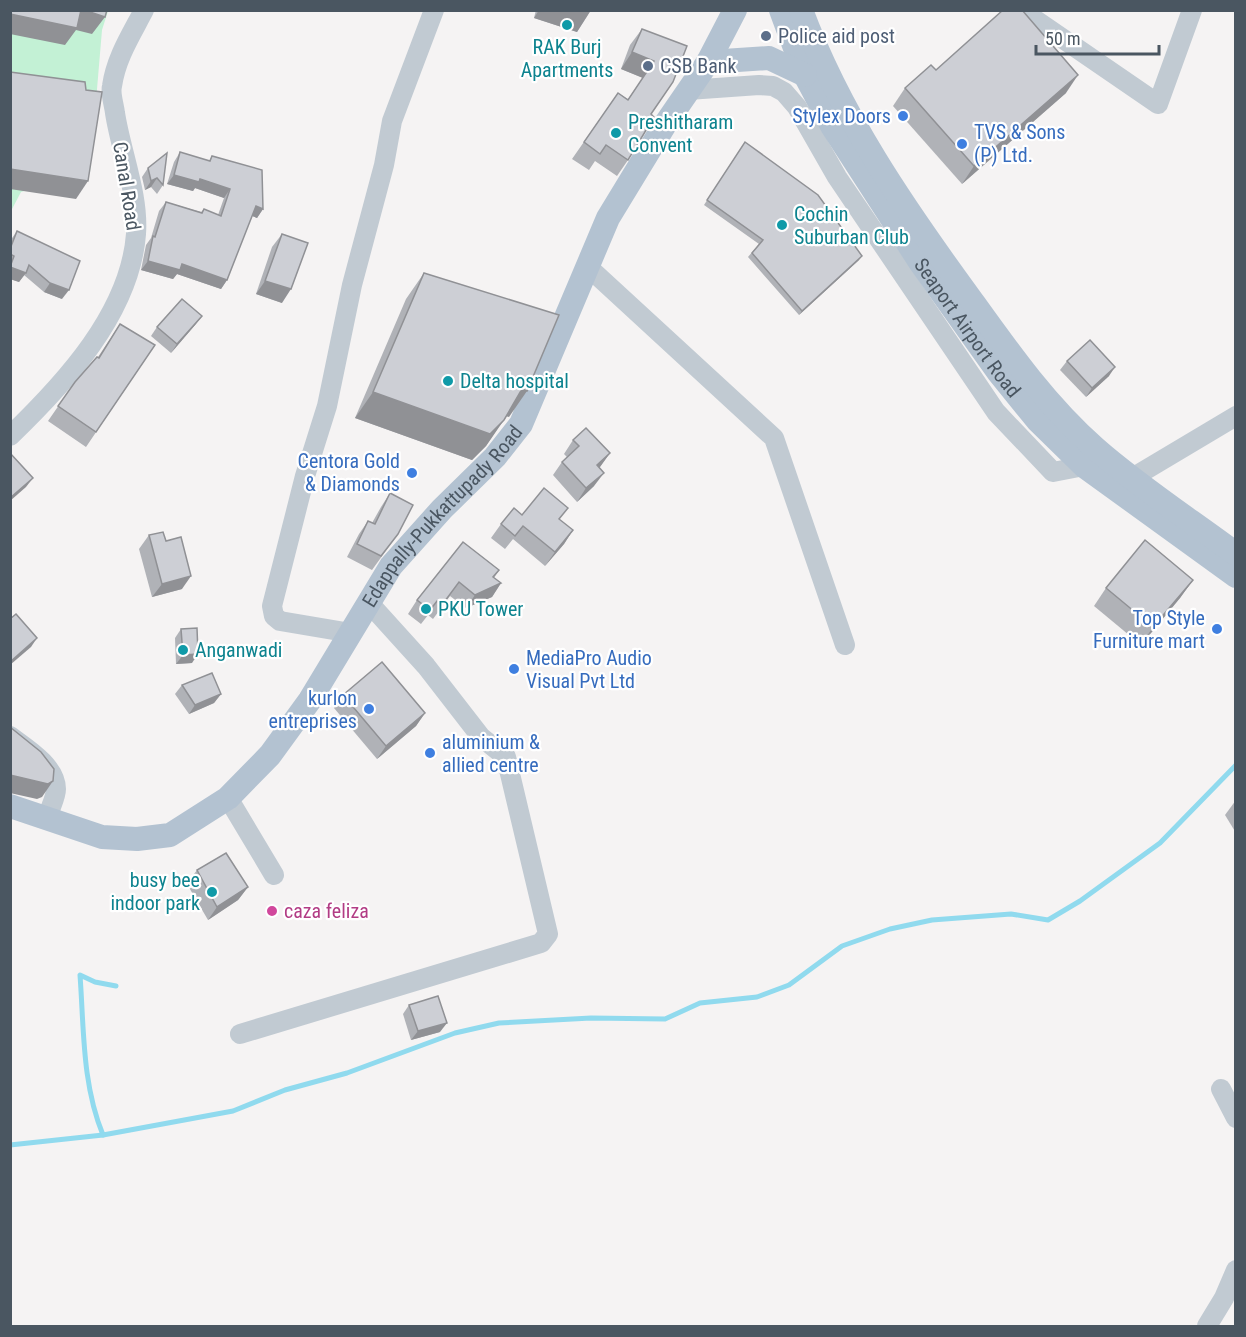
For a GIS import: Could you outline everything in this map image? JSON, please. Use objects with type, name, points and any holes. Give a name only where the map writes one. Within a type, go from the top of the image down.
[{"type":"main road","name":"Seaport Airport Road","points":[[782,10],[805,75],[875,194],[999,373],[1038,421],[1084,466],[1236,576]]},
{"type":"main road","name":"Seaport Airport Road","points":[[801,10],[819,60],[848,114],[937,253],[1016,361],[1063,416],[1095,448],[1236,554]]},
{"type":"main road","name":"Edappally-Pukkattupady Road","points":[[10,806],[48,816],[102,837],[137,839],[170,835],[228,798],[270,754],[309,700],[391,566],[510,440],[521,424],[608,218],[708,62],[736,12]]},
{"type":"main road","points":[[708,62],[768,58],[805,75]]},
{"type":"street","name":"Canal Road","points":[[10,436],[37,410],[88,348],[128,277],[136,233],[132,196],[111,88],[119,56],[144,10]]},
{"type":"street","points":[[351,633],[280,621],[274,616],[272,606],[305,476],[327,406],[352,285],[384,165],[392,121],[434,10]]},
{"type":"street","points":[[1021,10],[1158,104],[1192,10]]},
{"type":"street","points":[[688,90],[759,85],[773,86],[784,92],[797,107],[837,177],[996,412],[1053,472],[1084,466]]},
{"type":"street","points":[[586,266],[774,438],[845,645]]},
{"type":"street","points":[[1132,478],[1236,416]]},
{"type":"street","points":[[240,1034],[541,943],[548,934],[506,757],[481,737],[426,666],[369,603]]},
{"type":"street","points":[[10,736],[39,758],[50,772],[56,788],[48,816]]},
{"type":"street","points":[[228,798],[274,875]]},
{"type":"street","points":[[1221,1089],[1236,1118]]},
{"type":"street","points":[[1211,1325],[1236,1270]]},
{"type":"green space","points":[[11,11],[108,11],[102,30],[90,172],[21,192],[11,211]]},
{"type":"building","points":[[10,10],[81,10],[77,28],[10,14]]},
{"type":"building","points":[[84,10],[107,10],[105,17]]},
{"type":"building","points":[[1003,10],[1022,10],[1078,75],[974,166],[905,88],[931,65],[936,70]]},
{"type":"building","points":[[642,29],[687,46],[673,82],[651,114],[654,117],[628,160],[606,145],[600,154],[584,142],[618,93],[628,100],[654,61],[632,52]]},
{"type":"building","points":[[10,72],[85,82],[86,90],[102,92],[88,181],[10,169]]},
{"type":"building","name":"Cochin Suburban Club","points":[[745,142],[818,195],[862,256],[802,311],[752,253],[763,240],[707,200]]},
{"type":"building","points":[[180,152],[210,161],[212,156],[262,170],[263,209],[256,206],[227,280],[182,264],[180,270],[148,261],[153,236],[155,237],[166,202],[202,213],[204,209],[221,216],[230,189],[200,179],[199,182],[174,175]]},
{"type":"building","points":[[167,153],[163,185],[157,178],[151,181],[148,168]]},
{"type":"building","points":[[17,231],[80,261],[69,290],[50,283],[29,265],[26,273],[10,267],[14,256],[10,254],[10,249]]},
{"type":"building","points":[[282,234],[308,243],[291,289],[265,281]]},
{"type":"building","name":"Delta hospital","points":[[424,273],[559,315],[527,391],[522,389],[504,420],[490,434],[373,392]]},
{"type":"building","points":[[182,299],[202,316],[177,344],[157,327]]},
{"type":"building","points":[[120,324],[155,345],[96,432],[58,406],[75,382],[97,357],[99,358]]},
{"type":"building","points":[[1090,340],[1115,367],[1092,388],[1067,361]]},
{"type":"building","points":[[586,428],[610,453],[597,465],[604,473],[586,488],[562,462],[579,446],[573,440]]},
{"type":"building","points":[[10,453],[33,478],[10,498]]},
{"type":"building","points":[[544,488],[568,508],[559,519],[573,530],[555,552],[523,526],[515,536],[501,524],[514,508],[522,515]]},
{"type":"building","points":[[390,493],[413,505],[398,534],[381,556],[357,544],[368,521],[375,524]]},
{"type":"building","points":[[163,532],[166,541],[181,537],[191,576],[162,584],[149,535]]},
{"type":"building","points":[[1145,540],[1193,580],[1153,627],[1106,588]]},
{"type":"building","points":[[463,542],[499,570],[493,577],[501,583],[475,595],[459,582],[442,605],[437,601],[430,610],[417,600]]},
{"type":"building","points":[[16,614],[37,638],[10,662],[10,619]]},
{"type":"building","points":[[197,628],[198,654],[183,655],[181,629]]},
{"type":"building","points":[[382,662],[425,713],[386,746],[343,695]]},
{"type":"building","points":[[212,673],[221,694],[195,705],[182,685]]},
{"type":"building","points":[[10,727],[41,752],[54,769],[53,781],[48,784],[10,775]]},
{"type":"building","points":[[226,853],[248,887],[217,907],[197,870]]},
{"type":"building","points":[[438,996],[447,1023],[418,1031],[409,1005]]},
{"type":"waterway","points":[[116,986],[95,982],[80,975],[83,1036],[88,1076],[96,1116],[103,1135],[233,1111],[285,1090],[347,1073],[455,1033],[499,1023],[591,1018],[665,1019],[700,1003],[757,997],[789,985],[842,946],[890,929],[932,920],[1011,914],[1048,920],[1080,901],[1160,843],[1236,765]]},
{"type":"waterway","points":[[10,1145],[103,1135]]},
{"type":"place","name":"RAK Burj Apartments","points":[[567,25]]},
{"type":"place","name":"Police aid post","points":[[766,36]]},
{"type":"place","name":"CSB Bank","points":[[648,66]]},
{"type":"place","name":"Stylex Doors","points":[[903,116]]},
{"type":"place","name":"Preshitharam Convent","points":[[616,133]]},
{"type":"place","name":"TVS & Sons (P) Ltd.","points":[[962,144]]},
{"type":"place","name":"Cochin Suburban Club","points":[[782,225]]},
{"type":"place","name":"Delta hospital","points":[[448,381]]},
{"type":"place","name":"Centora Gold & Diamonds","points":[[412,473]]},
{"type":"place","name":"PKU Tower","points":[[426,609]]},
{"type":"place","name":"Top Style Furniture mart","points":[[1217,629]]},
{"type":"place","name":"Anganwadi","points":[[183,650]]},
{"type":"place","name":"MediaPro Audio Visual Pvt Ltd","points":[[514,669]]},
{"type":"place","name":"kurlon entreprises","points":[[369,709]]},
{"type":"place","name":"aluminium & allied centre","points":[[430,753]]},
{"type":"place","name":"busy bee indoor park","points":[[212,892]]},
{"type":"place","name":"caza feliza","points":[[272,911]]}]
